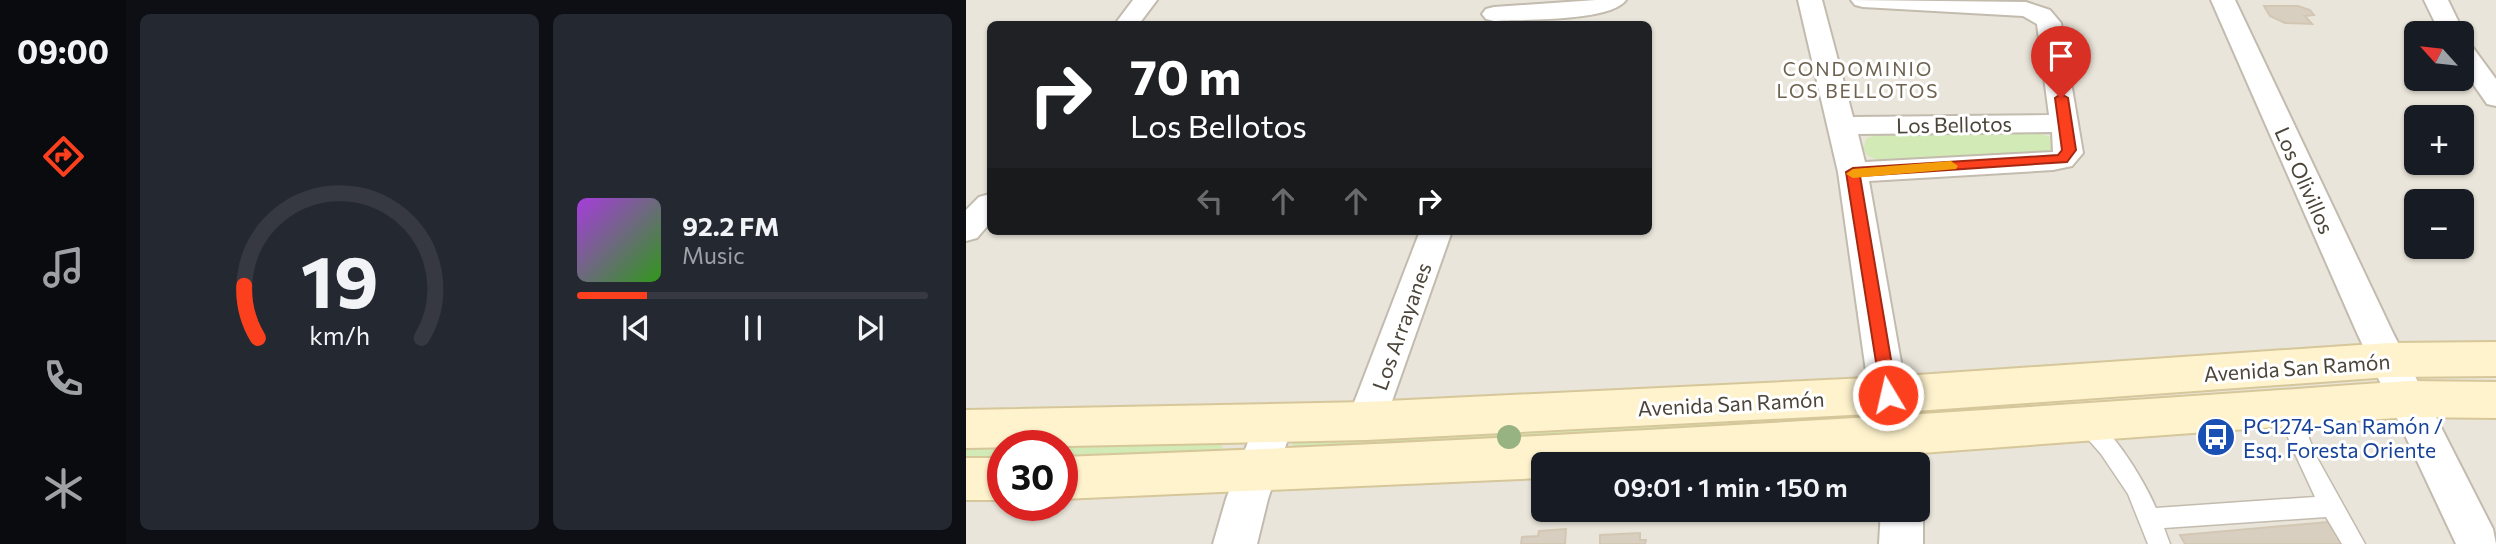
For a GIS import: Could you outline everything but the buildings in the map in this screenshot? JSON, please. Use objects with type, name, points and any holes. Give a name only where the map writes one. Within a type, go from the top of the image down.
[{"type":"street","points":[[1129,21],[1145,0]]},
{"type":"street","points":[[1494,13],[1600,7],[1614,0]]},
{"type":"street","points":[[1810,0],[1853,172],[1894,431]]},
{"type":"street","name":"Los Bellotos","points":[[1853,172],[2058,160],[2069,153],[2049,23],[2042,15],[2026,9],[1863,0]]},
{"type":"street","name":"Los Olivillos","points":[[2223,0],[2389,360],[2478,544]]},
{"type":"street","points":[[2436,0],[2446,21]]},
{"type":"street","points":[[2474,57],[2496,63]]},
{"type":"street","points":[[2474,67],[2496,98]]},
{"type":"street","name":"Los Bellotos","points":[[1843,126],[2065,122]]},
{"type":"street","points":[[966,230],[987,208]]},
{"type":"street","name":"Los Arrayanes","points":[[1366,421],[1435,235]]},
{"type":"street","name":"Avenida San Ramón","points":[[966,429],[1366,421],[1894,431],[2389,360],[2496,359]]},
{"type":"street","name":"Avenida San Ramón","points":[[1078,478],[1256,472],[1894,431],[2084,423],[2409,399],[2496,400]]},
{"type":"street","points":[[1236,544],[1256,472],[1274,424]]},
{"type":"street","points":[[966,478],[987,479]]},
{"type":"street","points":[[1901,544],[1902,522]]},
{"type":"lane","points":[[2288,408],[2294,431],[2331,506],[2354,544]]},
{"type":"lane","points":[[2084,423],[2108,448],[2137,489],[2159,544]]},
{"type":"lane","points":[[2149,519],[2331,506]]},
{"type":"shaded area","points":[[966,0],[2496,0],[2496,544],[966,544]]},
{"type":"green space","name":"CONDOMINIO LOS BELLOTOS","points":[[2037,133],[2051,137],[2056,146],[2044,154],[1883,162],[1868,156],[1863,148],[1867,138],[1879,134]]},
{"type":"green space","points":[[1868,413],[1869,423],[1287,450],[1299,438]]},
{"type":"green space","points":[[1216,442],[1223,446],[1220,451],[1078,459],[1078,444]]},
{"type":"green space","points":[[966,446],[987,446],[987,461],[966,461]]},
{"type":"slow traffic","points":[[1853,174],[1951,166]]},
{"type":"place","name":"PC1274-San Ramón / Esq. Foresta Oriente","points":[[2216,437]]},
{"type":"district","name":"CONDOMINIO LOS BELLOTOS","points":[[1858,79]]},
{"type":"route","points":[[1888,395],[1853,172],[2062,159],[2068,155],[2069,150],[2061,98]]}]
